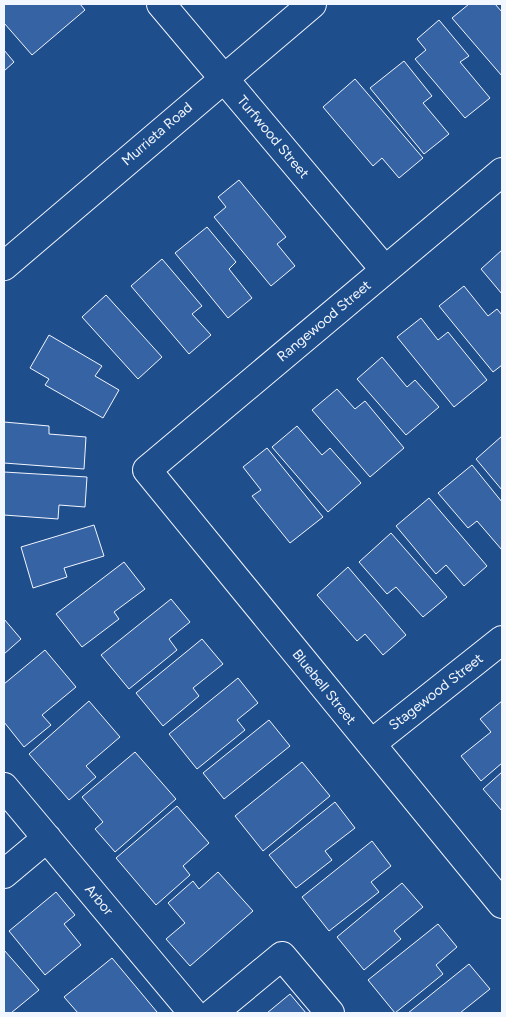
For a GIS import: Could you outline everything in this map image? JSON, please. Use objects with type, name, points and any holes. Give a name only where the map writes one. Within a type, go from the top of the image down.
[{"type":"street","name":"Turfwood Street","points":[[161,4],[385,270]]},
{"type":"street","name":"Murrieta Road","points":[[4,266],[223,77],[312,4]]},
{"type":"street","name":"Rangewood Street","points":[[147,470],[502,172]]},
{"type":"street","name":"Bluebell Street","points":[[147,470],[502,904]]},
{"type":"street","name":"Stagewood Street","points":[[371,744],[502,640]]},
{"type":"street","name":"Arbor","points":[[4,787],[193,1013]]},
{"type":"street","points":[[4,874],[47,838]]},
{"type":"street","points":[[213,1013],[282,956],[330,1013]]},
{"type":"building","points":[[4,4],[80,4],[85,10],[32,55],[4,23]]},
{"type":"building","points":[[469,4],[495,4],[502,12],[502,76],[452,18]]},
{"type":"building","points":[[439,20],[469,56],[460,62],[490,98],[465,118],[415,59],[426,50],[417,39]]},
{"type":"building","points":[[4,50],[14,62],[4,71]]},
{"type":"building","points":[[404,61],[432,96],[423,103],[449,134],[424,154],[370,88]]},
{"type":"building","points":[[355,79],[423,158],[399,178],[382,158],[373,166],[323,107]]},
{"type":"building","points":[[239,180],[286,237],[277,244],[295,266],[271,286],[214,217],[226,207],[218,197]]},
{"type":"building","points":[[207,227],[236,262],[229,269],[252,298],[228,318],[175,253]]},
{"type":"building","points":[[502,250],[502,294],[481,269]]},
{"type":"building","points":[[162,259],[202,306],[192,314],[211,335],[189,354],[131,286]]},
{"type":"building","points":[[464,286],[488,316],[497,309],[502,315],[502,365],[493,372],[439,306]]},
{"type":"building","points":[[106,295],[162,357],[138,379],[82,317]]},
{"type":"building","points":[[421,318],[438,340],[448,332],[487,380],[454,407],[397,337]]},
{"type":"building","points":[[49,335],[102,366],[95,376],[119,390],[103,418],[45,385],[49,379],[30,368]]},
{"type":"building","points":[[382,357],[407,387],[415,380],[439,407],[406,435],[357,379]]},
{"type":"building","points":[[337,389],[355,409],[365,401],[404,448],[370,477],[312,410]]},
{"type":"building","points":[[4,422],[49,426],[49,434],[86,437],[84,469],[4,463]]},
{"type":"building","points":[[297,426],[322,455],[330,448],[361,483],[328,512],[272,447]]},
{"type":"building","points":[[502,436],[502,490],[476,459]]},
{"type":"building","points":[[267,448],[323,517],[290,543],[252,496],[261,490],[243,467]]},
{"type":"building","points":[[472,465],[502,502],[502,550],[477,521],[468,528],[438,493]]},
{"type":"building","points":[[4,472],[87,477],[85,507],[59,505],[58,519],[4,515]]},
{"type":"building","points":[[429,498],[487,566],[464,586],[446,565],[436,574],[396,526]]},
{"type":"building","points":[[94,525],[104,556],[64,568],[67,577],[33,588],[21,547]]},
{"type":"building","points":[[391,533],[447,597],[423,617],[396,587],[387,594],[359,562]]},
{"type":"building","points":[[124,562],[145,589],[114,612],[119,619],[82,647],[56,614]]},
{"type":"building","points":[[348,567],[406,635],[383,655],[365,634],[357,641],[317,595]]},
{"type":"building","points":[[171,599],[190,622],[169,639],[177,650],[129,689],[101,655]]},
{"type":"building","points":[[4,619],[21,639],[4,654]]},
{"type":"building","points":[[202,639],[223,664],[193,688],[199,696],[163,726],[136,693]]},
{"type":"building","points":[[45,650],[76,687],[42,715],[51,725],[24,747],[4,722],[4,684]]},
{"type":"building","points":[[238,678],[258,703],[237,720],[245,730],[197,769],[169,734]]},
{"type":"building","points":[[89,701],[120,737],[86,766],[96,777],[69,800],[29,754]]},
{"type":"building","points":[[502,701],[502,763],[481,781],[461,756],[491,732],[480,719]]},
{"type":"building","points":[[269,720],[290,746],[224,799],[203,773]]},
{"type":"building","points":[[135,752],[176,799],[115,852],[95,829],[103,822],[82,797]]},
{"type":"building","points":[[302,762],[330,796],[263,851],[235,816]]},
{"type":"building","points":[[502,772],[502,811],[483,789]]},
{"type":"building","points":[[335,802],[355,828],[325,851],[332,860],[296,888],[269,855]]},
{"type":"building","points":[[177,806],[209,843],[183,866],[190,875],[156,905],[116,858]]},
{"type":"building","points":[[372,841],[391,866],[371,882],[379,892],[329,931],[302,897]]},
{"type":"building","points":[[218,872],[253,911],[190,966],[166,939],[185,923],[168,903],[193,881],[199,889]]},
{"type":"building","points":[[402,883],[423,907],[394,931],[401,939],[364,970],[337,937]]},
{"type":"building","points":[[56,892],[75,915],[64,924],[81,945],[45,975],[9,931]]},
{"type":"building","points":[[438,924],[457,947],[436,965],[443,974],[395,1013],[368,980]]},
{"type":"building","points":[[4,950],[39,990],[11,1013],[4,1013]]},
{"type":"building","points":[[112,958],[157,1012],[78,1013],[64,997]]},
{"type":"building","points":[[469,964],[490,989],[460,1013],[408,1013]]},
{"type":"building","points":[[290,994],[306,1013],[267,1013]]}]
